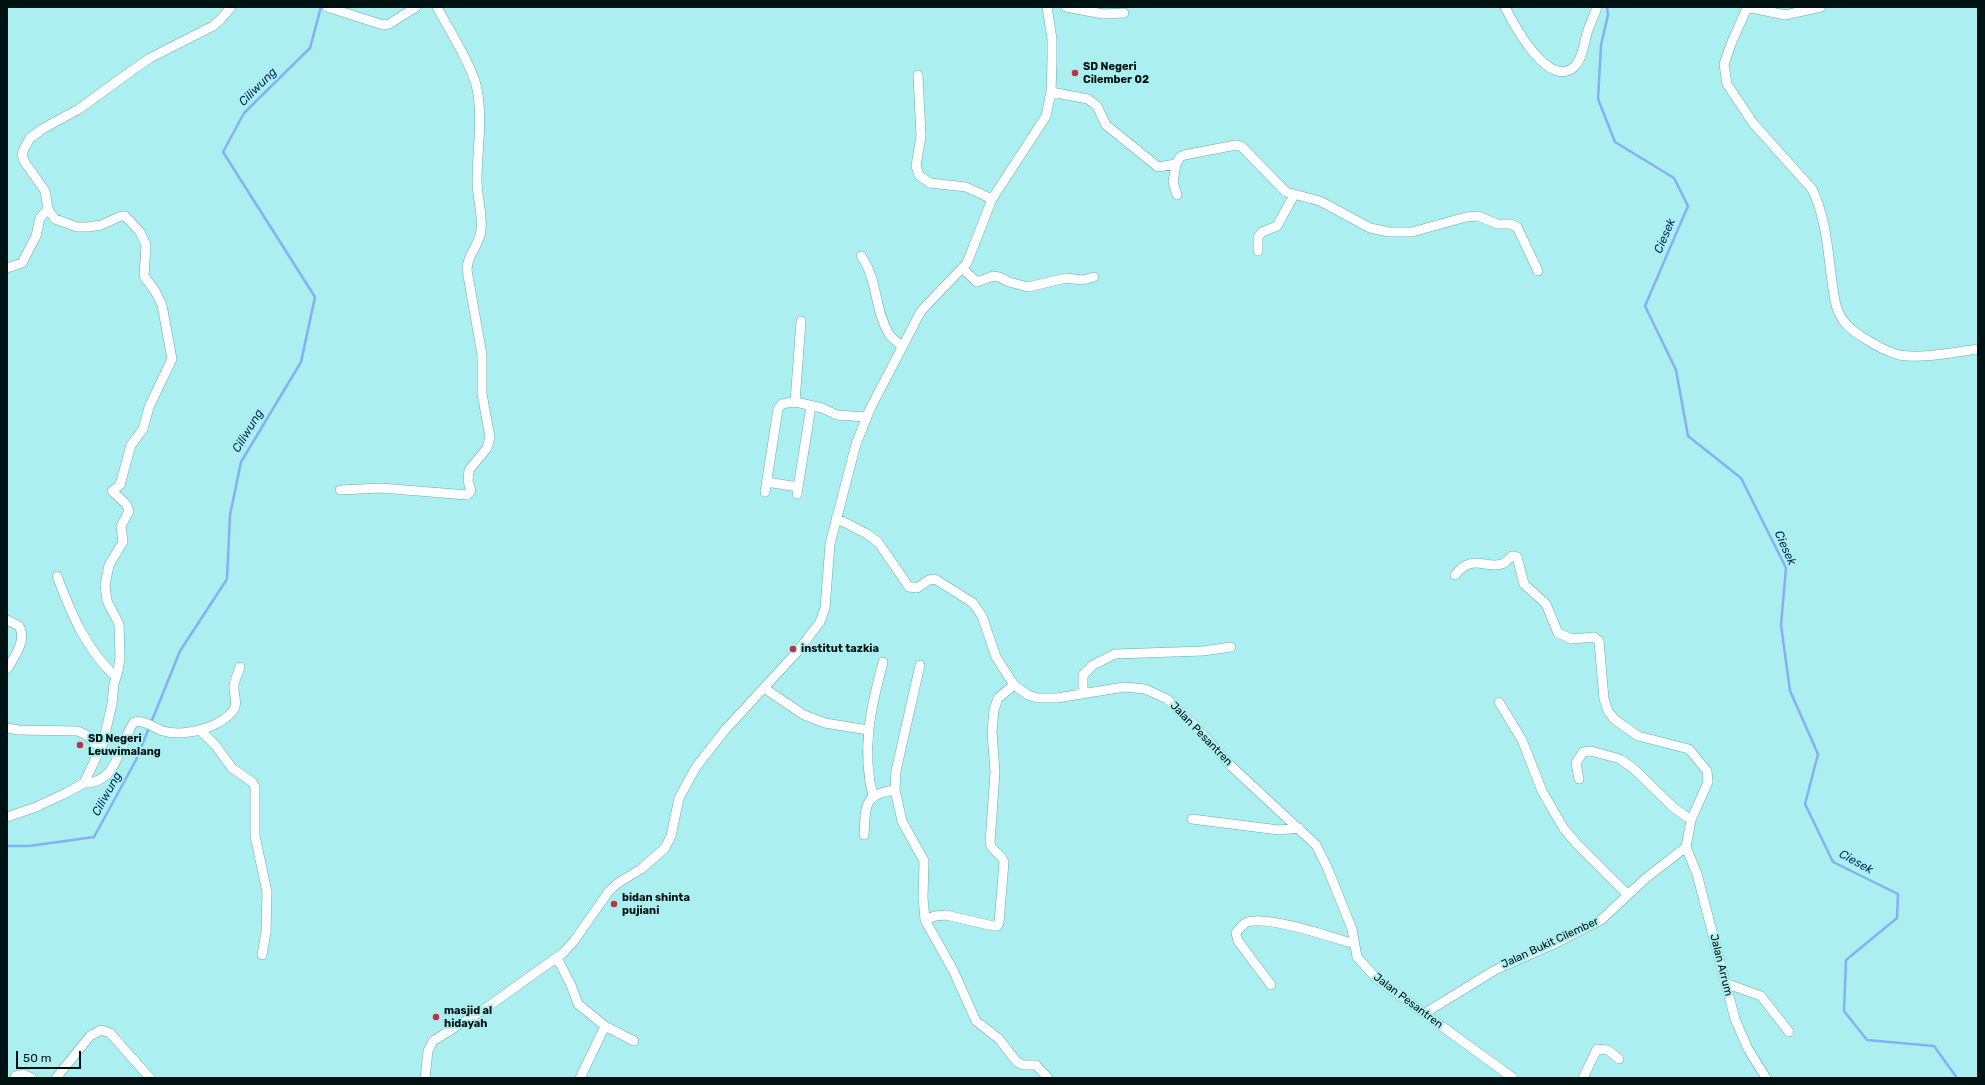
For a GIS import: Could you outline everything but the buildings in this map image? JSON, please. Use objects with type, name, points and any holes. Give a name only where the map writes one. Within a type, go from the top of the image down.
[{"type":"street","points":[[84,783],[101,749],[111,712],[114,684],[119,666],[119,624],[107,601],[105,585],[109,565],[122,545],[124,537],[121,526],[129,511],[126,504],[112,491],[120,485],[131,445],[143,429],[155,394],[171,364],[172,352],[162,305],[155,291],[144,276],[146,245],[135,225],[129,218],[123,216],[93,227],[77,227],[57,221],[52,217],[48,209],[45,191],[23,159],[23,150],[30,138],[49,124],[79,109],[108,86],[150,58],[209,29],[220,20],[231,7]]},
{"type":"street","points":[[327,7],[383,25],[388,24],[416,7]]},
{"type":"street","points":[[340,490],[381,488],[467,495],[471,491],[468,481],[469,470],[485,451],[490,442],[482,394],[482,355],[467,270],[469,256],[479,239],[481,230],[477,184],[479,116],[478,94],[473,76],[437,7]]},
{"type":"street","points":[[425,1078],[428,1051],[433,1042],[557,958],[574,942],[609,891],[657,856],[665,848],[672,836],[677,802],[689,779],[725,730],[806,641],[823,615],[828,562],[836,518],[856,444],[866,417],[924,306],[963,269],[969,259],[992,199],[1044,121],[1049,107],[1051,92],[1052,47],[1047,7]]},
{"type":"street","points":[[1066,7],[1103,14],[1124,13]]},
{"type":"street","points":[[1505,7],[1537,57],[1549,69],[1561,72],[1567,71],[1577,64],[1597,7]]},
{"type":"street","points":[[1821,7],[1785,15],[1752,8],[1746,10],[1733,38],[1724,64],[1728,86],[1753,123],[1812,189],[1817,202],[1831,262],[1835,301],[1838,312],[1845,325],[1876,346],[1900,355],[1928,355],[1978,349]]},
{"type":"street","points":[[918,74],[921,136],[916,166],[919,175],[930,183],[966,187],[992,199]]},
{"type":"street","points":[[1051,92],[1090,100],[1096,106],[1106,125],[1154,164],[1161,168],[1176,164]]},
{"type":"street","points":[[1177,195],[1173,182],[1176,164],[1180,157],[1202,150],[1236,145],[1247,152],[1286,192],[1320,201],[1370,228],[1389,232],[1420,231],[1471,216],[1478,216],[1497,224],[1514,225],[1517,228],[1538,271]]},
{"type":"street","points":[[1258,250],[1258,237],[1262,232],[1277,226],[1294,195]]},
{"type":"street","points":[[7,268],[22,263],[36,236],[40,218],[48,209]]},
{"type":"street","points":[[861,256],[868,267],[874,282],[884,325],[893,339],[902,347]]},
{"type":"street","points":[[963,269],[977,282],[993,276],[1028,287],[1066,278],[1082,280],[1094,277]]},
{"type":"street","points":[[795,402],[800,321]]},
{"type":"street","points":[[766,492],[778,409],[782,404],[795,402],[822,408],[837,415],[866,417]]},
{"type":"street","points":[[767,482],[798,490],[811,406]]},
{"type":"street","name":"Jalan Pesantren","points":[[836,518],[867,534],[878,542],[910,587],[917,588],[929,580],[935,579],[971,600],[982,616],[994,654],[1014,685],[1028,695],[1037,698],[1056,698],[1124,687],[1145,689],[1162,695],[1197,728],[1231,766],[1316,845],[1327,867],[1352,929],[1358,959],[1377,980],[1425,1013],[1513,1078]]},
{"type":"street","points":[[1455,575],[1459,570],[1470,564],[1478,562],[1501,564],[1515,556],[1518,560],[1520,576],[1524,584],[1546,604],[1558,633],[1570,639],[1592,637],[1598,639],[1600,644],[1604,699],[1608,710],[1614,719],[1638,736],[1689,749],[1707,770],[1708,782],[1691,820],[1686,847]]},
{"type":"street","points":[[57,576],[76,624],[101,662],[116,677]]},
{"type":"street","points":[[7,620],[18,626],[22,635],[16,654],[7,669]]},
{"type":"street","points":[[1083,694],[1082,675],[1089,668],[1110,655],[1203,651],[1231,647]]},
{"type":"street","points":[[864,835],[867,806],[872,796],[867,765],[868,730],[874,695],[883,662]]},
{"type":"street","points":[[920,665],[896,771],[895,790],[902,821],[924,861],[923,898],[925,920],[953,970],[976,1021],[999,1038],[1017,1062],[1023,1065],[1036,1065],[1048,1078]]},
{"type":"street","points":[[7,817],[36,807],[66,794],[84,783],[95,782],[110,770],[116,762],[133,724],[141,721],[164,731],[180,734],[200,730],[218,722],[235,708],[234,686],[240,667]]},
{"type":"street","points":[[925,920],[940,915],[992,926],[997,926],[999,923],[1004,862],[1002,857],[992,848],[990,837],[995,772],[992,732],[994,710],[998,698],[1014,685]]},
{"type":"street","points":[[764,688],[804,715],[825,723],[868,730]]},
{"type":"street","points":[[1499,702],[1522,740],[1542,791],[1564,829],[1628,895]]},
{"type":"street","points":[[7,728],[19,730],[78,731],[86,735],[101,749]]},
{"type":"street","points":[[200,730],[216,746],[232,768],[252,782],[255,787],[255,836],[267,892],[266,932],[262,955]]},
{"type":"street","points":[[1578,779],[1576,764],[1583,752],[1591,751],[1612,755],[1628,764],[1674,808],[1691,820]]},
{"type":"street","points":[[872,796],[880,792],[895,790]]},
{"type":"street","points":[[1192,819],[1279,830],[1299,828]]},
{"type":"street","name":"Jalan Bukit Cilember","points":[[1425,1013],[1494,970],[1591,926],[1609,914],[1646,878],[1686,847]]},
{"type":"street","name":"Jalan Arrum","points":[[1686,847],[1697,874],[1737,1025],[1748,1048],[1766,1078]]},
{"type":"street","points":[[1271,985],[1238,941],[1236,933],[1246,923],[1253,921],[1274,923],[1314,932],[1354,944]]},
{"type":"street","points":[[557,958],[571,984],[578,1004],[605,1026],[634,1041]]},
{"type":"street","points":[[1726,983],[1761,996],[1789,1032]]},
{"type":"street","points":[[580,1078],[605,1026]]},
{"type":"street","points":[[56,1078],[90,1036],[101,1030],[110,1033],[150,1078]]},
{"type":"street","points":[[1583,1078],[1597,1049],[1608,1050],[1619,1059]]},
{"type":"street","points":[[15,1076],[23,1074],[32,1078]]},
{"type":"waterway","name":"Ciliwung","points":[[7,846],[29,846],[94,837],[136,760],[180,651],[227,579],[230,515],[241,462],[301,362],[315,297],[223,152],[244,113],[310,48],[321,7]]},
{"type":"waterway","name":"Ciesek","points":[[1607,7],[1608,15],[1601,45],[1598,99],[1615,142],[1674,178],[1688,206],[1645,306],[1676,370],[1688,436],[1741,478],[1786,568],[1781,625],[1790,691],[1818,754],[1805,804],[1833,862],[1898,894],[1897,918],[1846,960],[1844,1011],[1867,1040],[1934,1046],[1957,1078]]},
{"type":"place","name":"SD Negeri Cilember 02","points":[[1075,73]]},
{"type":"place","name":"institut tazkia","points":[[793,649]]},
{"type":"place","name":"SD Negeri Leuwimalang","points":[[80,745]]},
{"type":"place","name":"bidan shinta pujiani","points":[[614,904]]},
{"type":"place","name":"masjid al hidayah","points":[[436,1017]]}]
